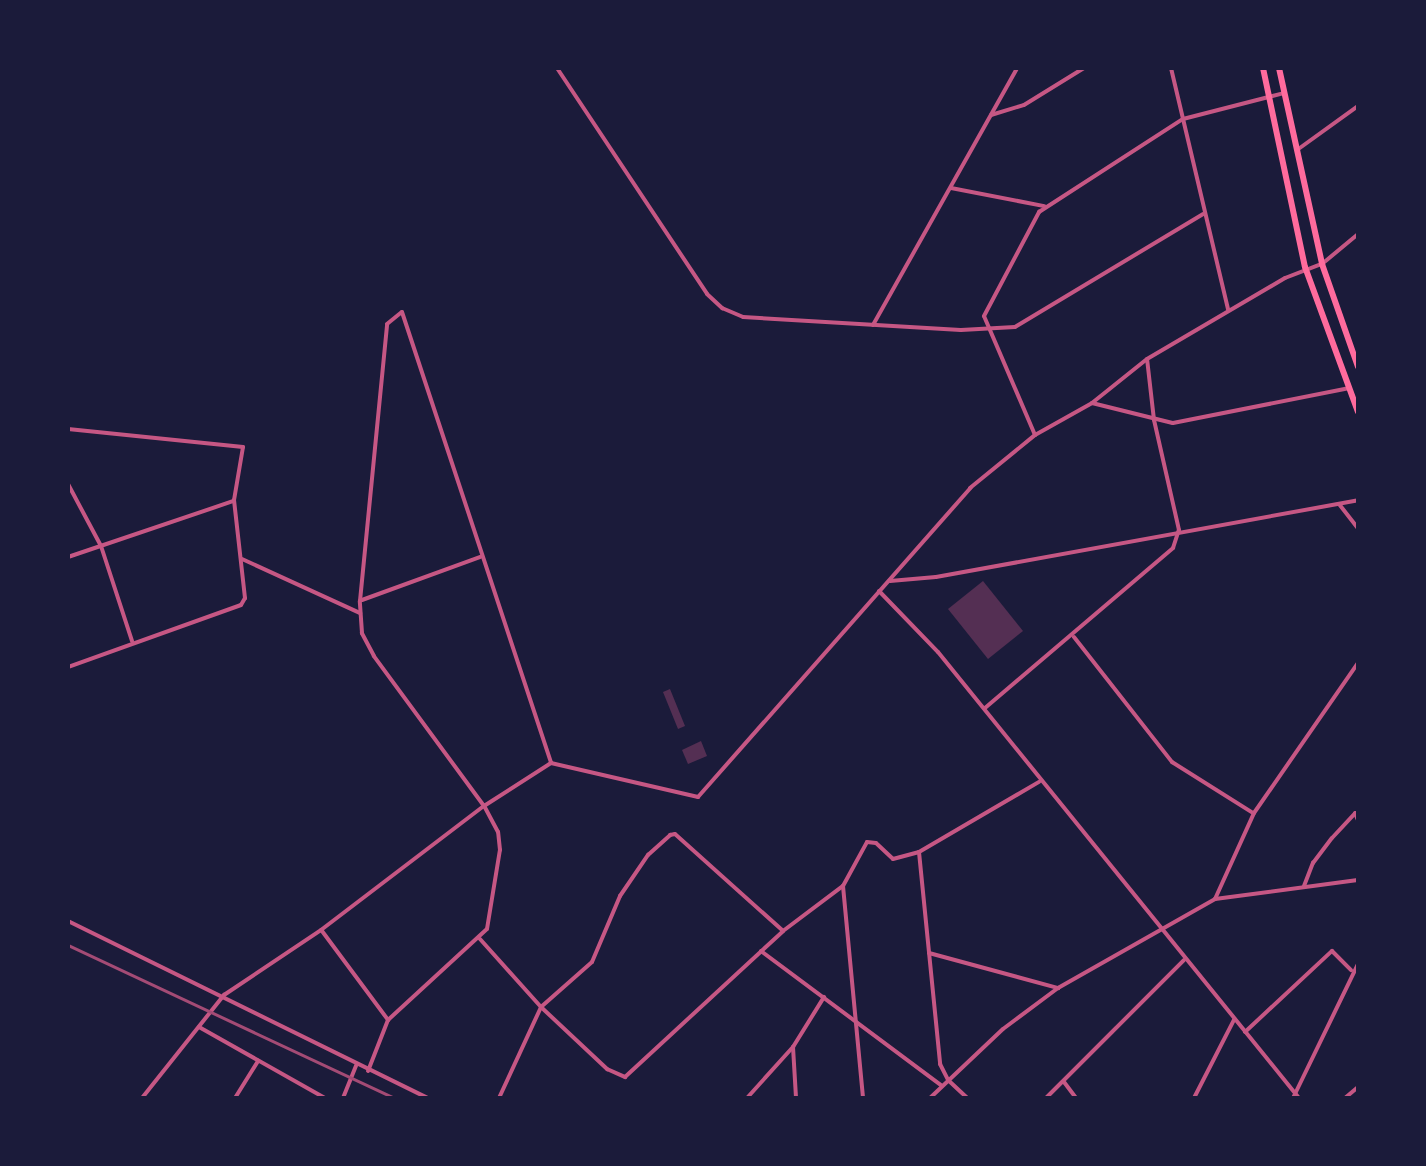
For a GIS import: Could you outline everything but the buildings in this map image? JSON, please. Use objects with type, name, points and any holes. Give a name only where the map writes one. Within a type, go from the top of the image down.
[{"type":"main road","points":[[1263,68],[1306,267],[1358,412]]},
{"type":"main road","points":[[1279,68],[1322,264],[1358,367]]},
{"type":"street","points":[[557,68],[708,294],[722,308],[743,317],[988,330],[1024,324],[1203,214]]},
{"type":"street","points":[[874,325],[1016,68]]},
{"type":"street","points":[[991,114],[1024,105],[1084,68]]},
{"type":"street","points":[[1171,68],[1228,310]]},
{"type":"street","points":[[1035,435],[984,316],[1044,206],[1183,119],[1284,93]]},
{"type":"street","points":[[1296,150],[1358,106]]},
{"type":"street","points":[[950,188],[1044,206]]},
{"type":"street","points":[[142,1098],[224,995],[322,930],[484,806],[550,763],[698,798],[970,488],[1035,435],[1092,404],[1148,358],[1306,267],[1322,264],[1358,234]]},
{"type":"street","points":[[368,1070],[388,1020],[480,940],[490,917],[500,850],[498,832],[484,806],[374,656],[362,632],[360,601],[387,324],[402,312],[550,763]]},
{"type":"street","points":[[984,709],[1170,553],[1179,530],[1154,420],[1148,358]]},
{"type":"street","points":[[1092,404],[1154,420],[1193,420],[1350,388]]},
{"type":"street","points":[[68,429],[243,447],[234,500],[245,598],[241,605],[68,666]]},
{"type":"street","points":[[68,484],[100,546],[133,642]]},
{"type":"street","points":[[68,557],[234,500]]},
{"type":"street","points":[[888,581],[936,577],[1358,500]]},
{"type":"street","points":[[1340,504],[1358,528]]},
{"type":"street","points":[[360,601],[480,557]]},
{"type":"street","points":[[242,559],[360,612]]},
{"type":"street","points":[[878,591],[900,609],[984,709],[1296,1097],[1356,968],[1332,951],[1245,1032]]},
{"type":"street","points":[[1074,636],[1172,762],[1254,814]]},
{"type":"street","points":[[1215,899],[1254,814],[1358,663]]},
{"type":"street","points":[[480,940],[541,1007],[607,1069],[625,1077],[783,931],[842,886],[867,842],[876,843],[893,860],[919,852],[1039,782]]},
{"type":"street","points":[[1304,886],[1313,862],[1332,838],[1355,812],[1358,820]]},
{"type":"street","points":[[499,1098],[541,1007],[592,962],[620,896],[648,855],[673,834],[783,931]]},
{"type":"street","points":[[919,852],[940,1064],[948,1080],[967,1098]]},
{"type":"street","points":[[930,1098],[1003,1029],[1058,988],[1215,899],[1358,880]]},
{"type":"street","points":[[842,886],[858,1020],[862,1098]]},
{"type":"street","points":[[68,920],[224,995],[356,1066],[428,1098]]},
{"type":"street","points":[[322,930],[388,1020]]},
{"type":"street","points":[[761,952],[942,1085]]},
{"type":"street","points":[[929,954],[1058,988]]},
{"type":"street","points":[[1046,1098],[1184,960]]},
{"type":"street","points":[[747,1098],[793,1047],[824,997]]},
{"type":"street","points":[[1194,1098],[1234,1020]]},
{"type":"street","points":[[199,1027],[326,1098]]},
{"type":"street","points":[[793,1047],[796,1098]]},
{"type":"street","points":[[234,1098],[258,1061]]},
{"type":"street","points":[[343,1098],[356,1066]]},
{"type":"street","points":[[1063,1082],[1076,1098]]},
{"type":"street","points":[[1345,1098],[1358,1087]]},
{"type":"railway","points":[[68,945],[394,1098]]}]
